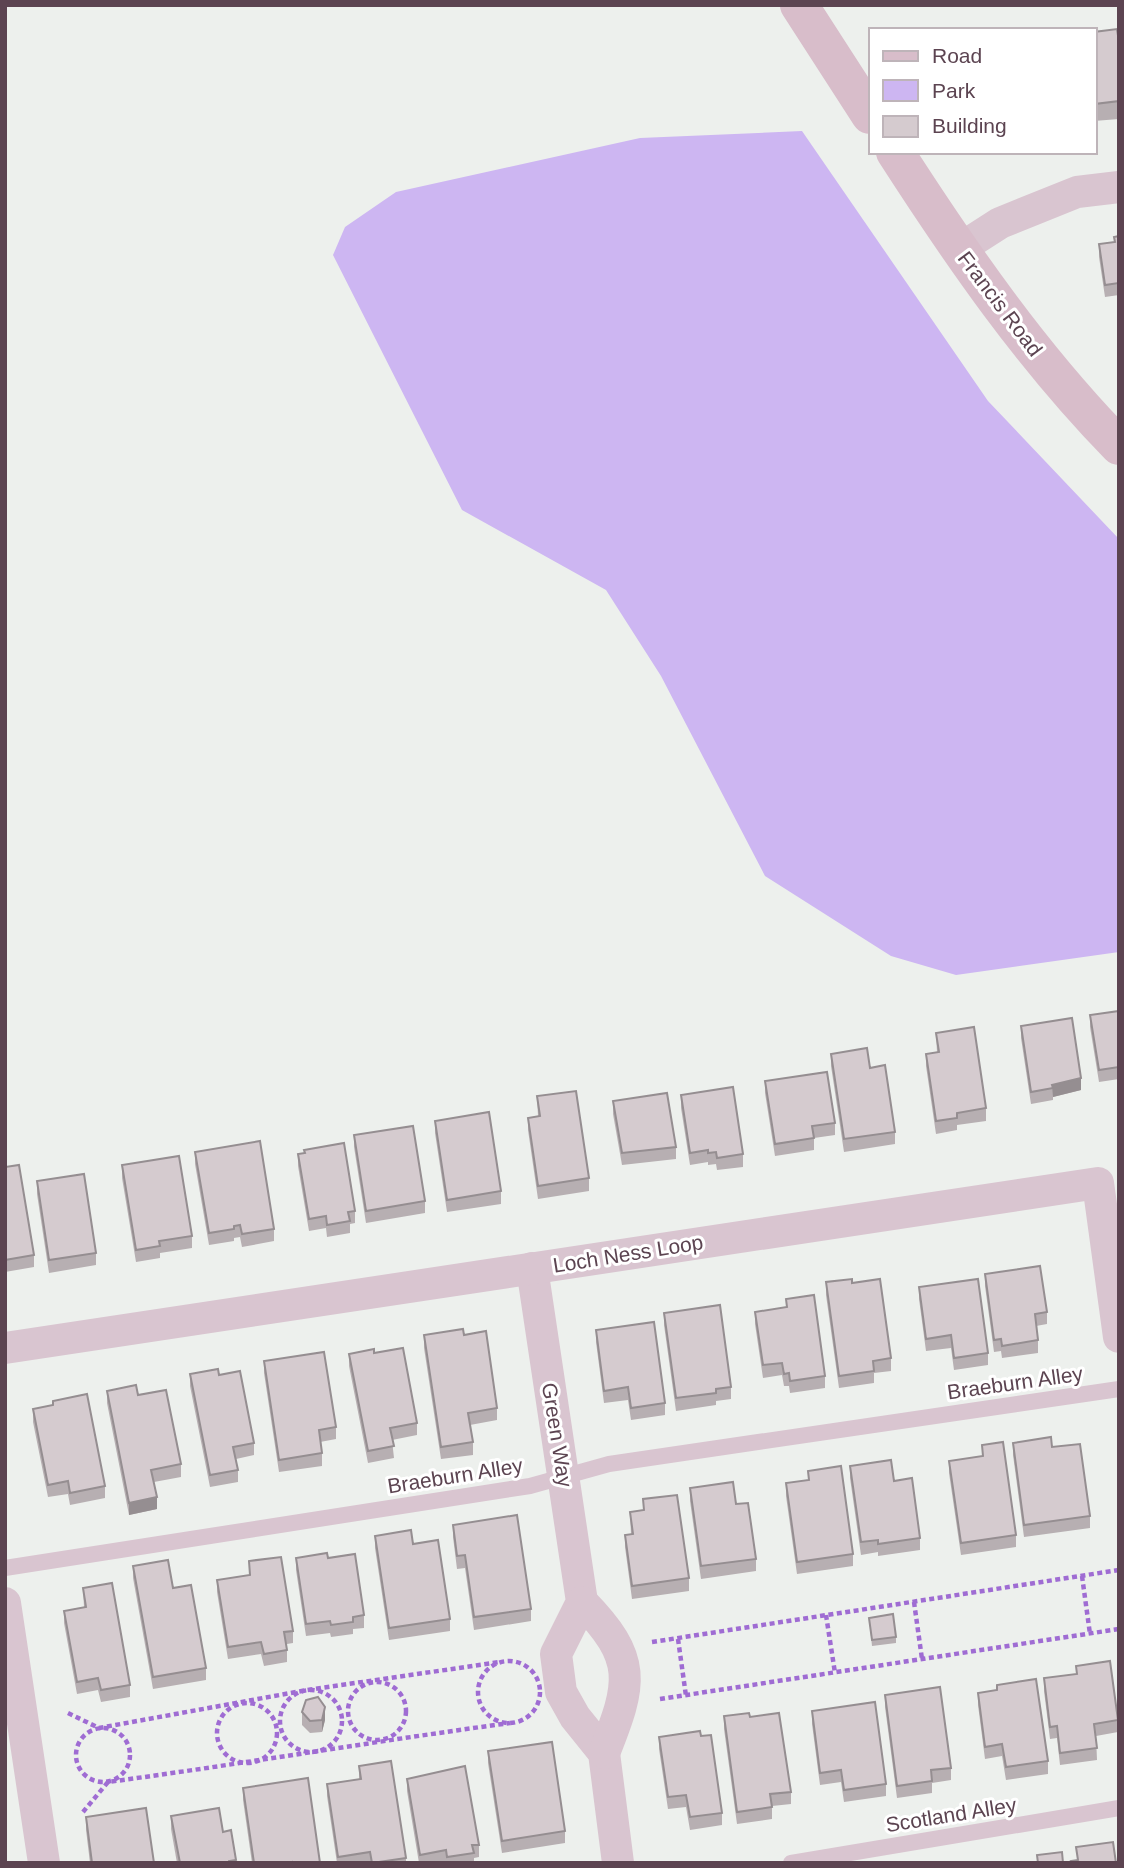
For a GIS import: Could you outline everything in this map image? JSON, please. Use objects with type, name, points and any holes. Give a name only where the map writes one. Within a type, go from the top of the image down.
[{"type":"street","points":[[799,5],[869,112]]},
{"type":"street","name":"Francis Road","points":[[896,154],[958,250],[1072,397],[1119,446]]},
{"type":"street","points":[[958,250],[1000,223],[1077,192],[1119,187]]},
{"type":"street","name":"Loch Ness Loop","points":[[5,1348],[1098,1183],[1119,1337]]},
{"type":"street","name":"Green Way","points":[[532,1268],[582,1602]]},
{"type":"street","points":[[604,1753],[575,1717],[561,1692],[556,1654],[582,1602],[600,1620],[622,1652],[626,1682],[604,1753],[618,1863]]},
{"type":"street","points":[[5,1603],[44,1863]]},
{"type":"lane","name":"Braeburn Alley","points":[[5,1568],[530,1486],[608,1464],[1119,1390]]},
{"type":"lane","name":"Scotland Alley","points":[[791,1863],[1119,1808]]},
{"type":"path","points":[[652,1642],[1119,1570]]},
{"type":"path","points":[[1082,1576],[1090,1634]]},
{"type":"path","points":[[914,1602],[922,1659]]},
{"type":"path","points":[[826,1615],[835,1673]]},
{"type":"path","points":[[660,1699],[1119,1629]]},
{"type":"path","points":[[678,1639],[686,1696]]},
{"type":"path","points":[[513,1661],[525,1665],[535,1674],[540,1686],[539,1699],[533,1711],[523,1720],[251,1763],[107,1782],[97,1782],[87,1777],[75,1760],[81,1739],[99,1728],[307,1690],[500,1662],[513,1661]]},
{"type":"path","points":[[500,1662],[482,1675],[478,1697],[489,1716],[499,1722],[510,1723]]},
{"type":"path","points":[[372,1682],[353,1693],[348,1704],[345,1717],[336,1740],[327,1749],[303,1752],[292,1746],[284,1737],[278,1727],[274,1717],[265,1709],[255,1704],[243,1703],[223,1714],[217,1737],[221,1748],[229,1757],[239,1762],[251,1763],[262,1759],[271,1751],[276,1741],[278,1727],[280,1713],[286,1702],[295,1694],[307,1690],[330,1696],[338,1706],[345,1717],[351,1726],[359,1735],[369,1740],[381,1741],[392,1737],[405,1719],[406,1707],[402,1696],[394,1688],[384,1683],[372,1682]]},
{"type":"path","points":[[68,1713],[99,1728],[110,1728],[119,1733],[127,1741],[130,1751],[130,1762],[125,1771],[117,1779],[107,1782],[83,1812]]},
{"type":"green space","points":[[802,131],[988,401],[1119,539],[1119,952],[956,975],[891,956],[765,876],[661,676],[606,590],[462,510],[333,255],[345,227],[396,192],[640,138]]},
{"type":"building","points":[[1117,29],[1119,101],[1096,104],[1096,32]]},
{"type":"building","points":[[1119,236],[1119,283],[1105,285],[1099,244],[1115,242],[1114,237]]},
{"type":"building","points":[[1119,1011],[1119,1067],[1099,1070],[1090,1015]]},
{"type":"building","points":[[1072,1018],[1081,1078],[1031,1092],[1021,1026]]},
{"type":"building","points":[[974,1027],[986,1108],[957,1113],[957,1118],[936,1121],[926,1054],[939,1052],[936,1033]]},
{"type":"building","points":[[867,1048],[870,1068],[885,1065],[895,1132],[844,1139],[831,1054]]},
{"type":"building","points":[[827,1072],[835,1123],[812,1126],[814,1138],[775,1144],[765,1081]]},
{"type":"building","points":[[733,1087],[743,1154],[717,1158],[716,1152],[708,1153],[708,1150],[690,1153],[681,1095]]},
{"type":"building","points":[[576,1091],[589,1178],[538,1186],[528,1118],[540,1116],[537,1096]]},
{"type":"building","points":[[667,1093],[676,1147],[622,1153],[613,1101]]},
{"type":"building","points":[[489,1112],[501,1191],[447,1200],[435,1121]]},
{"type":"building","points":[[413,1126],[425,1201],[366,1211],[354,1135]]},
{"type":"building","points":[[260,1141],[274,1229],[242,1234],[240,1225],[234,1226],[234,1229],[209,1233],[195,1152]]},
{"type":"building","points":[[344,1143],[355,1211],[348,1212],[350,1221],[327,1225],[326,1216],[309,1219],[298,1154],[305,1153],[304,1150]]},
{"type":"building","points":[[179,1156],[192,1236],[159,1241],[160,1246],[136,1250],[122,1165]]},
{"type":"building","points":[[19,1165],[34,1255],[5,1260],[5,1167]]},
{"type":"building","points":[[84,1174],[96,1253],[49,1260],[37,1181]]},
{"type":"building","points":[[1040,1266],[1047,1312],[1035,1314],[1038,1340],[1002,1346],[1001,1339],[994,1340],[985,1274]]},
{"type":"building","points":[[852,1279],[852,1283],[880,1279],[891,1358],[873,1361],[874,1371],[839,1376],[826,1282]]},
{"type":"building","points":[[978,1279],[988,1353],[954,1358],[951,1335],[926,1339],[919,1287]]},
{"type":"building","points":[[814,1295],[825,1376],[790,1381],[789,1373],[784,1374],[782,1363],[763,1365],[755,1312],[787,1307],[786,1299]]},
{"type":"building","points":[[720,1305],[731,1387],[716,1389],[716,1393],[676,1398],[664,1313]]},
{"type":"building","points":[[654,1322],[665,1403],[631,1408],[628,1387],[604,1391],[596,1330]]},
{"type":"building","points":[[463,1329],[464,1335],[486,1331],[497,1408],[468,1413],[473,1442],[441,1447],[424,1335]]},
{"type":"building","points":[[403,1348],[417,1423],[390,1428],[394,1446],[368,1451],[349,1354],[374,1349],[374,1353]]},
{"type":"building","points":[[324,1352],[336,1427],[319,1430],[322,1453],[279,1460],[264,1361]]},
{"type":"building","points":[[218,1369],[219,1375],[240,1371],[254,1443],[233,1447],[238,1470],[210,1475],[190,1374]]},
{"type":"building","points":[[136,1385],[138,1395],[166,1390],[181,1464],[151,1470],[157,1497],[129,1503],[107,1391]]},
{"type":"building","points":[[87,1394],[105,1486],[70,1493],[68,1481],[48,1485],[33,1409],[53,1405],[53,1401]]},
{"type":"building","points":[[1051,1437],[1052,1447],[1080,1444],[1090,1516],[1024,1525],[1013,1443]]},
{"type":"building","points":[[1003,1442],[1016,1535],[961,1543],[949,1461],[983,1456],[982,1445]]},
{"type":"building","points":[[891,1460],[894,1481],[912,1478],[920,1538],[878,1544],[878,1540],[861,1542],[850,1466]]},
{"type":"building","points":[[841,1466],[853,1554],[797,1562],[786,1483],[809,1480],[808,1471]]},
{"type":"building","points":[[733,1482],[736,1504],[748,1503],[756,1559],[701,1566],[690,1488]]},
{"type":"building","points":[[677,1495],[689,1578],[632,1586],[625,1535],[633,1534],[630,1512],[644,1510],[643,1499]]},
{"type":"building","points":[[517,1515],[531,1609],[474,1617],[465,1555],[457,1556],[453,1525]]},
{"type":"building","points":[[411,1530],[413,1544],[438,1540],[450,1619],[389,1628],[375,1536]]},
{"type":"building","points":[[327,1553],[328,1558],[355,1554],[364,1615],[353,1617],[353,1622],[306,1624],[296,1558]]},
{"type":"building","points":[[281,1557],[293,1631],[284,1632],[287,1650],[264,1654],[261,1642],[228,1647],[217,1580],[250,1575],[249,1561]]},
{"type":"building","points":[[168,1560],[173,1588],[191,1585],[206,1668],[153,1677],[133,1566]]},
{"type":"building","points":[[112,1583],[130,1685],[101,1690],[98,1678],[77,1682],[64,1611],[86,1607],[83,1588]]},
{"type":"building","points":[[893,1614],[896,1637],[872,1640],[869,1618]]},
{"type":"building","points":[[1110,1661],[1118,1720],[1094,1724],[1097,1748],[1060,1753],[1057,1726],[1050,1727],[1044,1678],[1077,1674],[1076,1666]]},
{"type":"building","points":[[1036,1679],[1048,1761],[1006,1767],[1002,1744],[985,1747],[978,1693],[997,1690],[997,1685]]},
{"type":"building","points":[[940,1687],[951,1768],[931,1770],[932,1781],[897,1786],[885,1695]]},
{"type":"building","points":[[318,1697],[325,1707],[322,1720],[310,1721],[302,1712],[306,1700]]},
{"type":"building","points":[[875,1702],[886,1784],[844,1790],[841,1770],[820,1773],[812,1711]]},
{"type":"building","points":[[749,1713],[750,1717],[779,1713],[791,1792],[770,1794],[772,1807],[737,1812],[724,1716]]},
{"type":"building","points":[[700,1731],[701,1736],[711,1735],[722,1813],[690,1817],[686,1795],[668,1797],[659,1737]]},
{"type":"building","points":[[552,1742],[565,1831],[502,1841],[488,1751]]},
{"type":"building","points":[[391,1761],[406,1858],[372,1863],[370,1852],[338,1857],[327,1784],[361,1779],[359,1766]]},
{"type":"building","points":[[465,1766],[479,1845],[472,1845],[474,1853],[447,1857],[446,1850],[420,1855],[407,1779]]},
{"type":"building","points":[[308,1778],[320,1863],[254,1863],[243,1788]]},
{"type":"building","points":[[146,1808],[154,1863],[92,1863],[86,1817]]},
{"type":"building","points":[[219,1808],[223,1832],[231,1830],[236,1860],[229,1863],[180,1863],[171,1816]]},
{"type":"building","points":[[1113,1842],[1116,1863],[1071,1861],[1078,1860],[1076,1847]]},
{"type":"building","points":[[1062,1852],[1063,1863],[1038,1863],[1037,1855]]}]
